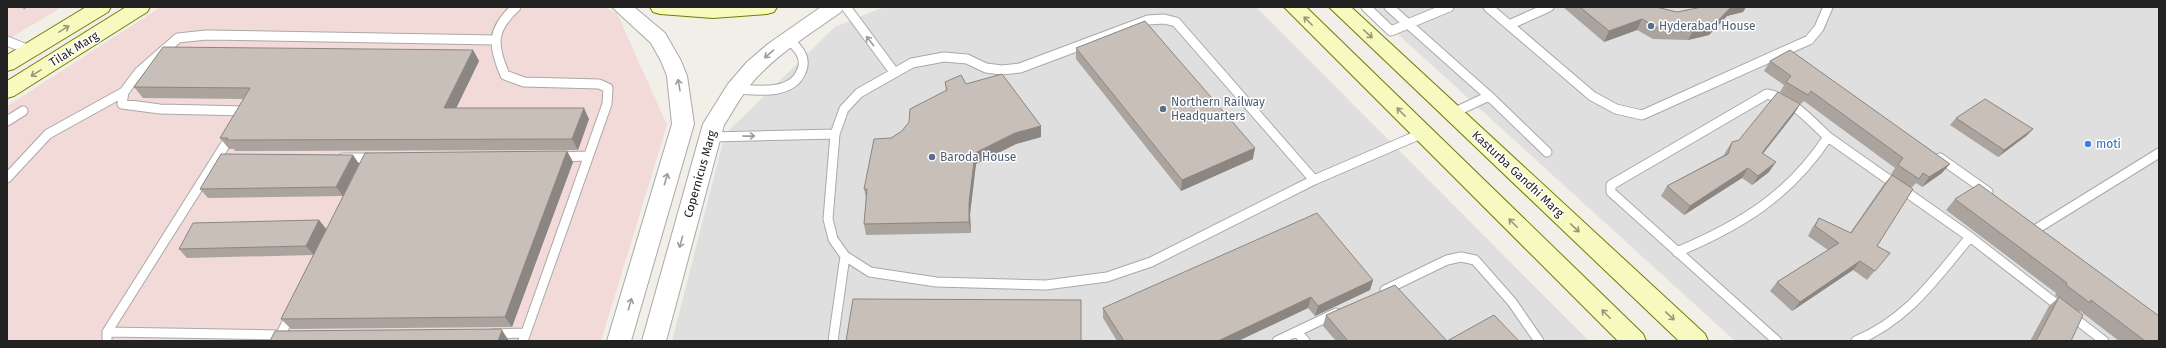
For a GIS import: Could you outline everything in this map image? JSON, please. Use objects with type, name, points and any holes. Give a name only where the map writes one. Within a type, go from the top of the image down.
[{"type":"main road","name":"Tilak Marg","points":[[7,64],[100,7]]},
{"type":"main road","name":"Tilak Marg","points":[[7,91],[140,7]]},
{"type":"main road","points":[[660,7],[679,11],[746,10],[767,7]]},
{"type":"main road","points":[[1294,7],[1634,341]]},
{"type":"main road","name":"Kasturba Gandhi Marg","points":[[1339,7],[1696,341]]},
{"type":"street","points":[[619,341],[682,124],[677,76],[671,60],[658,38],[622,7]]},
{"type":"street","name":"Copernicus Marg","points":[[654,341],[712,130],[735,89],[754,67],[789,39],[834,7]]},
{"type":"street","points":[[682,124],[712,130]]},
{"type":"lane","points":[[486,334],[524,337],[606,104],[608,88],[599,84],[524,82],[505,74],[498,58],[495,40],[502,20],[516,7]]},
{"type":"lane","points":[[846,7],[894,72]]},
{"type":"lane","points":[[1366,7],[1392,31],[1449,7]]},
{"type":"lane","points":[[1389,7],[1489,96],[1547,152]]},
{"type":"lane","points":[[1488,7],[1592,96],[1610,109],[1642,115],[1792,52],[1809,40],[1820,28],[1828,7]]},
{"type":"lane","points":[[1509,26],[1549,7]]},
{"type":"lane","points":[[1314,180],[1176,22],[1164,18],[1148,20],[1020,68],[1002,70],[986,68],[968,59],[944,57],[912,63],[894,72],[859,93],[844,109],[835,134],[828,219],[833,239],[845,256],[870,272],[936,282],[1046,285],[1107,277],[1151,262],[1314,180],[1423,133]]},
{"type":"lane","points":[[7,178],[48,134],[124,92],[139,72],[178,38],[206,34],[495,40]]},
{"type":"lane","points":[[735,89],[778,88],[789,85],[798,79],[804,64],[801,54],[789,39]]},
{"type":"lane","points":[[7,41],[29,50]]},
{"type":"lane","points":[[107,337],[222,157],[246,111],[134,107],[122,104],[124,92]]},
{"type":"lane","points":[[1777,341],[1611,192],[1611,185],[1768,94],[1775,94],[1785,100],[1828,137],[1970,237],[2104,341]]},
{"type":"lane","points":[[1453,114],[1489,96]]},
{"type":"lane","points":[[7,121],[23,111]]},
{"type":"lane","points":[[712,130],[835,134]]},
{"type":"lane","points":[[1677,252],[1751,217],[1786,190],[1820,150],[1828,137]]},
{"type":"lane","points":[[1929,150],[1993,196]]},
{"type":"lane","points":[[2038,228],[2159,153]]},
{"type":"lane","points":[[549,157],[588,156]]},
{"type":"lane","points":[[337,158],[372,158],[362,172]]},
{"type":"lane","points":[[1856,341],[1877,332],[1913,306],[1970,237]]},
{"type":"lane","points":[[832,341],[845,256]]},
{"type":"lane","points":[[1376,294],[1447,260],[1461,257],[1475,260],[1512,302],[1539,341]]},
{"type":"lane","points":[[279,338],[294,307]]},
{"type":"lane","points":[[1277,341],[1347,308]]},
{"type":"lane","points":[[1297,332],[1305,341]]},
{"type":"lane","points":[[107,337],[279,338],[296,335]]},
{"type":"shaded area","points":[[7,7],[62,7],[7,40]]},
{"type":"shaded area","points":[[161,7],[604,7],[617,13],[667,125],[601,341],[7,341],[7,106]]},
{"type":"shaded area","points":[[884,7],[1256,7],[1589,341],[672,341],[725,134],[835,27]]},
{"type":"shaded area","points":[[1368,7],[2159,7],[2159,341],[1735,341]]},
{"type":"building","points":[[1580,7],[1656,7],[1677,12],[1702,7],[1731,7],[1715,24],[1694,29],[1658,28],[1642,19],[1609,31]]},
{"type":"building","name":"Northern Railway Headquarters","points":[[1145,21],[1255,148],[1182,180],[1076,48]]},
{"type":"building","points":[[163,47],[473,50],[444,108],[584,108],[572,139],[226,140],[228,138],[220,138],[250,88],[134,87]]},
{"type":"building","points":[[1790,50],[1950,164],[1929,177],[1923,173],[1919,179],[1898,165],[1903,158],[1811,91],[1808,95],[1786,82],[1791,76],[1770,61]]},
{"type":"building","name":"Baroda House","points":[[1002,74],[1041,126],[1015,133],[975,153],[969,203],[969,222],[864,224],[867,189],[864,189],[874,139],[891,138],[902,131],[909,122],[910,109],[947,90],[945,82],[961,75],[966,84]]},
{"type":"building","points":[[1778,92],[1800,104],[1762,153],[1776,162],[1758,176],[1748,168],[1690,206],[1667,186],[1728,154],[1732,142],[1739,140]]},
{"type":"building","points":[[1985,99],[2033,129],[2004,150],[1956,118]]},
{"type":"building","points":[[567,151],[505,317],[281,319],[365,153]]},
{"type":"building","points":[[221,154],[353,155],[336,187],[200,189]]},
{"type":"building","points":[[1892,175],[1913,189],[1877,246],[1890,253],[1875,271],[1860,261],[1800,302],[1777,282],[1839,243],[1815,226],[1819,218],[1851,233]]},
{"type":"building","points":[[1979,184],[2159,316],[2159,341],[2145,341],[2091,300],[2090,303],[2066,285],[2067,283],[1955,199]]},
{"type":"building","points":[[1317,213],[1373,280],[1318,306],[1311,297],[1218,341],[1124,341],[1103,308]]},
{"type":"building","points":[[319,220],[306,246],[179,249],[193,223]]},
{"type":"building","points":[[1395,285],[1447,341],[1348,341],[1326,315]]},
{"type":"building","points":[[2059,297],[2083,315],[2071,341],[2036,341]]},
{"type":"building","points":[[853,299],[1081,300],[1081,341],[846,341]]},
{"type":"building","points":[[1494,315],[1519,341],[1447,341]]},
{"type":"building","points":[[502,330],[498,341],[270,341],[275,331]]},
{"type":"place","name":"Hyderabad House","points":[[1651,26]]},
{"type":"place","name":"Northern Railway Headquarters","points":[[1163,109]]},
{"type":"place","name":"moti","points":[[2088,144]]},
{"type":"place","name":"Baroda House","points":[[932,157]]}]
